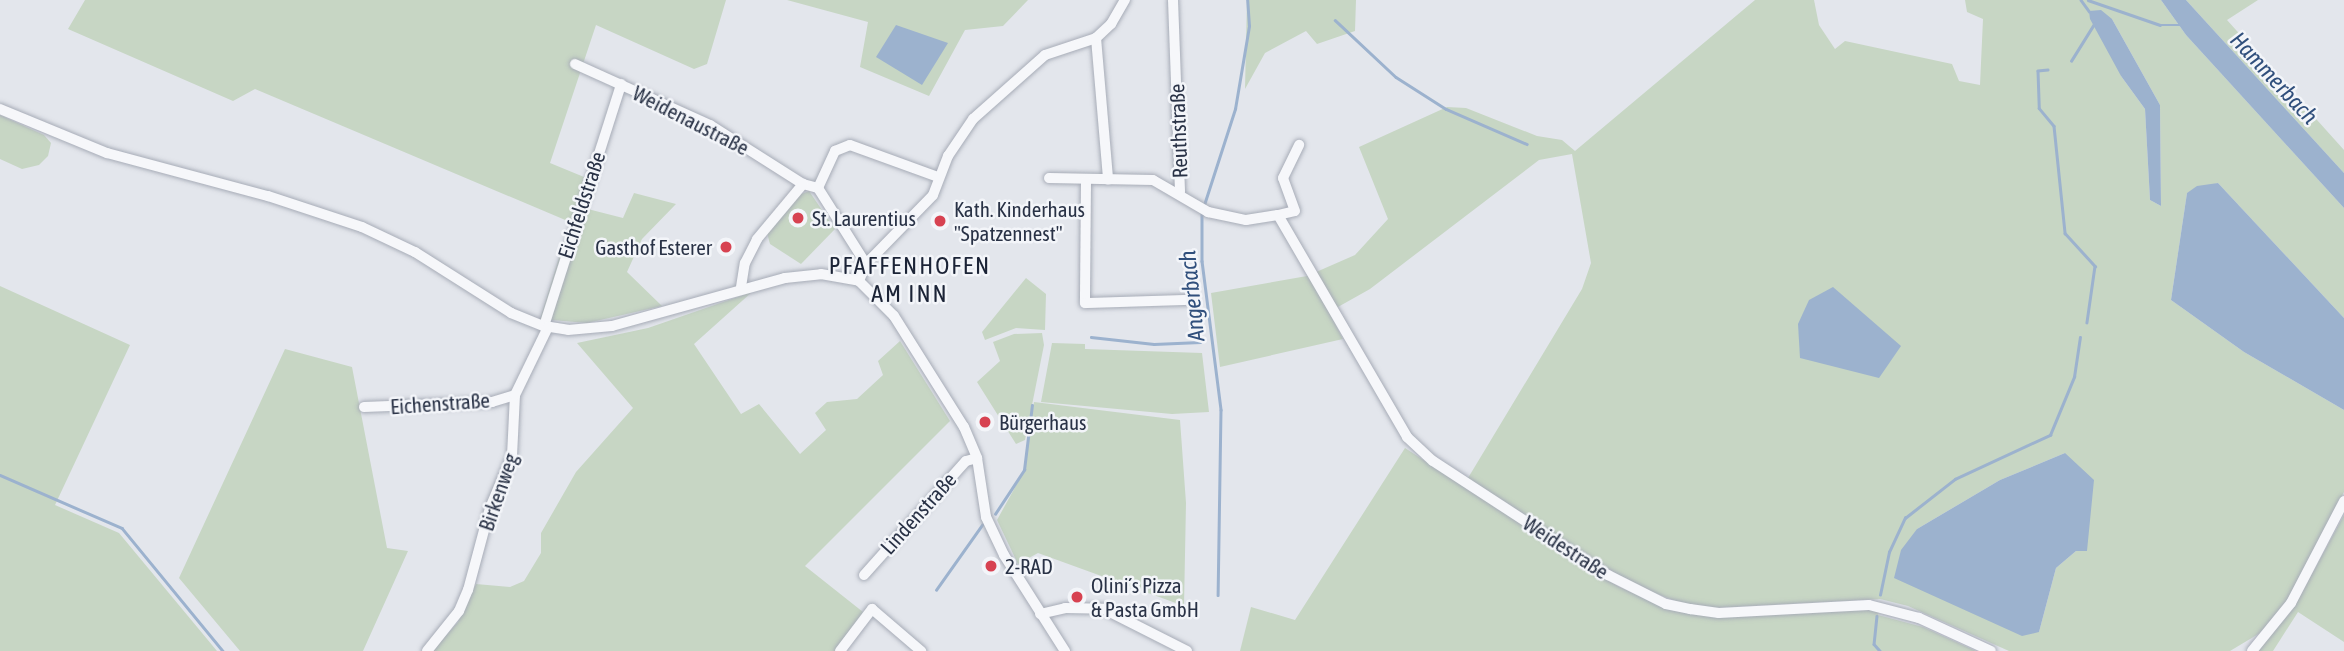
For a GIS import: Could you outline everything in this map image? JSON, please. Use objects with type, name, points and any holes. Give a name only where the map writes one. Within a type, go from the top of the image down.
[{"type":"street","points":[[859,281],[866,264],[916,216],[933,195],[938,177],[960,134],[1045,54],[1096,38],[1111,24],[1125,0]]},
{"type":"street","name":"Reuthstraße","points":[[1173,0],[1180,192],[1196,208],[1208,212],[1245,220],[1278,215]]},
{"type":"street","points":[[1096,38],[1108,179]]},
{"type":"street","name":"Weidenaustraße","points":[[575,64],[710,125],[803,184],[818,188]]},
{"type":"street","name":"Eichfeldstraße","points":[[546,326],[621,84]]},
{"type":"street","points":[[0,109],[107,153],[353,223],[415,252],[511,313],[546,326],[568,330],[612,326],[741,287],[821,274],[859,281],[894,316],[964,427],[977,458],[986,517],[1065,651]]},
{"type":"street","points":[[866,264],[818,188],[835,151],[850,145],[938,177]]},
{"type":"street","points":[[1278,215],[1295,211],[1283,178],[1299,145]]},
{"type":"street","points":[[1049,178],[1086,181],[1153,180],[1180,192]]},
{"type":"street","points":[[1086,181],[1085,303],[1187,300]]},
{"type":"street","points":[[741,287],[741,273],[757,239],[803,184]]},
{"type":"street","name":"Weidestraße","points":[[1278,215],[1407,437],[1433,461],[1608,575],[1666,604],[1710,612],[1869,605],[1919,618],[1991,651]]},
{"type":"street","name":"Birkenweg","points":[[427,651],[459,611],[468,590],[490,508],[512,456],[515,394],[546,326]]},
{"type":"street","name":"Eichenstraße","points":[[364,407],[492,402],[515,394]]},
{"type":"street","name":"Lindenstraße","points":[[864,575],[958,469],[977,458]]},
{"type":"street","points":[[2252,651],[2291,603],[2344,501]]},
{"type":"street","points":[[1041,614],[1065,608],[1104,609],[1173,647],[1187,651]]},
{"type":"street","points":[[840,651],[873,609],[921,651]]},
{"type":"green space","points":[[85,0],[726,0],[707,64],[694,69],[596,25],[550,163],[584,177],[576,206],[623,218],[634,193],[676,204],[642,239],[627,272],[662,306],[587,323],[540,319],[570,222],[255,89],[233,101],[68,29]]},
{"type":"green space","points":[[787,0],[1028,0],[1003,26],[965,30],[929,96],[860,67],[868,22]]},
{"type":"green space","points":[[1247,0],[1356,0],[1355,31],[1317,44],[1306,31],[1265,53],[1245,89]]},
{"type":"green space","points":[[1755,0],[1814,0],[1819,25],[1835,49],[1845,41],[1952,64],[1959,81],[1980,85],[1983,19],[1967,12],[1965,0],[2161,0],[2186,35],[2344,208],[2344,318],[2218,183],[2187,193],[2171,300],[2244,352],[2344,410],[2344,492],[2286,602],[2260,633],[2230,651],[2009,651],[1908,606],[1880,599],[1713,608],[1686,605],[1634,585],[1468,478],[1582,289],[1591,263],[1572,154],[1539,160],[1370,289],[1329,312],[1343,339],[1220,367],[1211,293],[1307,276],[1355,255],[1388,219],[1359,147],[1447,107],[1466,108],[1537,136],[1562,140],[1575,151]],"holes":[[[2112,19],[2160,105],[2161,206],[2150,200],[2145,109],[2121,76]],[[2065,453],[2076,551],[2056,568],[2039,632],[1917,529],[2000,480]]]},
{"type":"green space","points":[[2186,0],[2258,0],[2227,20],[2344,150],[2344,173]]},
{"type":"green space","points":[[0,115],[44,135],[51,143],[48,156],[39,165],[22,169],[0,159]]},
{"type":"green space","points":[[809,191],[835,229],[801,264],[770,244],[766,229],[794,197]]},
{"type":"green space","points":[[1026,278],[1046,294],[1045,330],[1016,328],[985,340],[982,332]]},
{"type":"green space","points":[[0,286],[130,345],[55,505],[119,533],[217,651],[0,651]]},
{"type":"green space","points":[[752,292],[694,344],[741,414],[759,404],[800,454],[826,430],[815,413],[827,402],[857,399],[883,375],[878,361],[900,341],[950,421],[805,566],[863,612],[835,651],[432,651],[458,622],[476,584],[510,587],[524,581],[541,553],[541,533],[576,472],[633,408],[577,343],[648,328]]},
{"type":"green space","points":[[1042,333],[1044,345],[1025,440],[1016,444],[977,382],[1000,361],[993,342],[1014,334]]},
{"type":"green space","points":[[1052,343],[1085,344],[1085,349],[1202,353],[1209,412],[1172,414],[1041,402]]},
{"type":"green space","points":[[285,349],[352,367],[387,548],[408,551],[363,651],[240,651],[179,578]]},
{"type":"green space","points":[[1034,402],[1180,420],[1186,503],[1184,606],[1038,553],[1018,564],[997,520],[1024,471]]},
{"type":"green space","points":[[1405,448],[1619,587],[1675,611],[1880,609],[1878,615],[1923,627],[1976,651],[1240,651],[1251,607],[1295,620]]},
{"type":"green space","points":[[2344,515],[2344,642],[2298,612],[2273,651],[2258,651],[2293,609]]},
{"type":"water","points":[[2161,0],[2186,0],[2344,173],[2344,208],[2186,35]]},
{"type":"water","points":[[2101,10],[2112,19],[2160,105],[2161,206],[2150,200],[2145,109],[2121,76],[2090,19],[2089,11]]},
{"type":"water","points":[[896,25],[948,43],[922,85],[876,57]]},
{"type":"water","points":[[2218,183],[2344,318],[2344,410],[2244,352],[2171,300],[2187,193],[2197,186]]},
{"type":"water","points":[[1833,287],[1901,346],[1879,378],[1800,358],[1798,324],[1809,300]]},
{"type":"water","points":[[2065,453],[2094,480],[2087,551],[2076,551],[2056,568],[2039,632],[2022,636],[1894,578],[1901,550],[1917,529],[2000,480]]},
{"type":"waterway","name":"Angerbach","points":[[1204,205],[1235,109],[1249,26],[1247,0]]},
{"type":"waterway","points":[[2081,0],[2089,11]]},
{"type":"waterway","points":[[2088,0],[2160,25],[2180,25]]},
{"type":"waterway","points":[[1335,20],[1396,77],[1446,109],[1527,144]]},
{"type":"waterway","points":[[2071,61],[2094,24]]},
{"type":"waterway","points":[[2048,70],[2038,71],[2039,108],[2054,126],[2065,233],[2095,266],[2087,322]]},
{"type":"waterway","name":"Angerbach","points":[[1202,211],[1202,261],[1221,410],[1218,595]]},
{"type":"waterway","points":[[1091,337],[1154,344],[1200,342]]},
{"type":"waterway","points":[[1880,595],[1889,552],[1905,518],[1955,479],[2050,435],[2074,377],[2080,337]]},
{"type":"waterway","points":[[995,514],[1024,470],[1032,405]]},
{"type":"waterway","points":[[0,475],[122,528],[223,651]]},
{"type":"waterway","points":[[936,590],[982,525]]},
{"type":"waterway","points":[[1877,616],[1874,644],[1880,651]]},
{"type":"place","name":"St. Laurentius","points":[[798,218]]},
{"type":"place","name":"Kath. Kinderhaus \"Spatzennest\"","points":[[940,221]]},
{"type":"place","name":"Gasthof Esterer","points":[[726,247]]},
{"type":"place","name":"Bürgerhaus","points":[[985,422]]},
{"type":"place","name":"2-RAD","points":[[991,566]]},
{"type":"place","name":"Olini´s Pizza & Pasta GmbH","points":[[1077,597]]},
{"type":"district","name":"PFAFFENHOFEN AM INN","points":[[910,280]]},
{"type":"water label","name":"Hammerbach","points":[[2274,78]]}]
